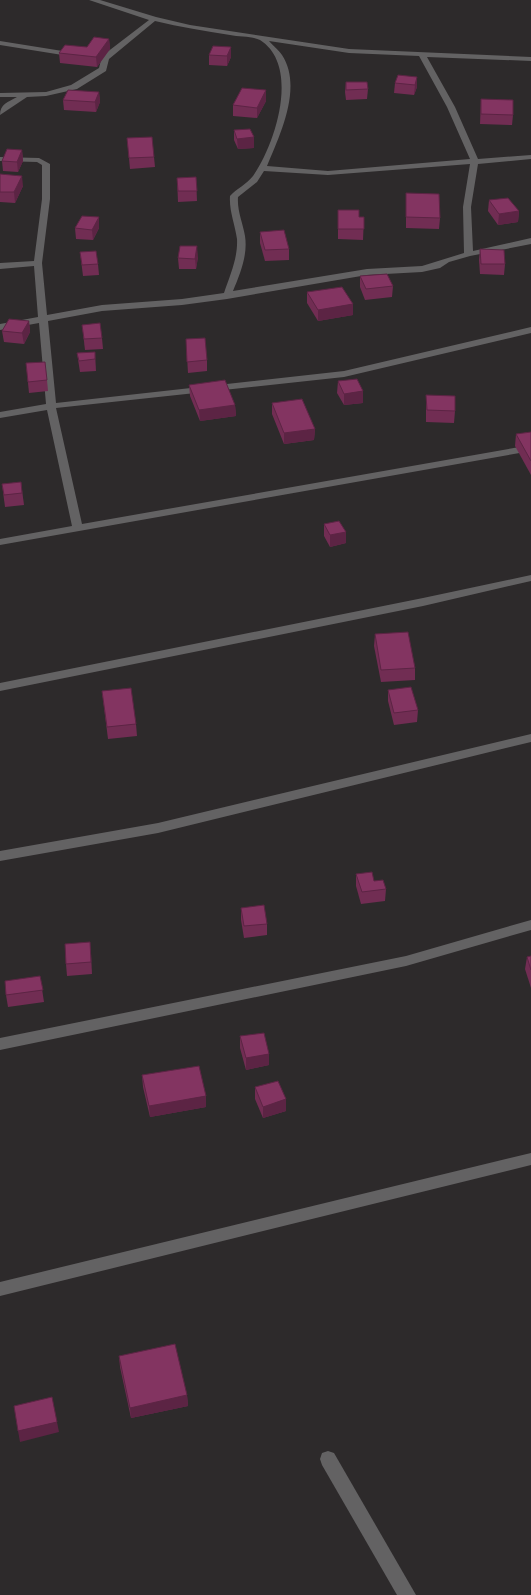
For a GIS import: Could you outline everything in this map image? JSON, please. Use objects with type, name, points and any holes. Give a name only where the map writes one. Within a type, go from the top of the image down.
[{"type":"street","points":[[93,0],[154,19],[190,27],[349,51],[423,56],[531,59]]},
{"type":"street","points":[[0,95],[25,96],[46,94],[74,87],[103,69],[101,58],[154,19]]},
{"type":"street","points":[[227,296],[241,254],[241,238],[232,207],[234,196],[254,180],[262,168],[275,138],[287,96],[284,68],[279,56],[263,39]]},
{"type":"street","points":[[0,43],[88,56]]},
{"type":"street","points":[[423,56],[451,107],[475,161],[468,180],[466,228],[469,254]]},
{"type":"street","points":[[0,113],[5,107],[25,96]]},
{"type":"street","points":[[262,168],[328,173],[531,157]]},
{"type":"street","points":[[0,159],[34,160],[46,164],[46,199],[38,263],[51,406],[78,529]]},
{"type":"street","points":[[0,327],[102,308],[182,302],[367,272],[422,269],[437,266],[446,260],[469,254],[531,241]]},
{"type":"street","points":[[0,266],[38,263]]},
{"type":"street","points":[[0,415],[51,406],[344,374],[531,330]]},
{"type":"street","points":[[0,542],[531,448]]},
{"type":"street","points":[[0,687],[423,602],[531,578]]},
{"type":"street","points":[[0,856],[158,828],[531,738]]},
{"type":"street","points":[[0,1044],[406,961],[531,926]]},
{"type":"street","points":[[0,1289],[531,1159]]},
{"type":"street","points":[[328,1459],[407,1595]]},
{"type":"building","points":[[94,37],[109,39],[96,57],[59,53],[65,45],[87,47]]},
{"type":"building","points":[[213,46],[231,47],[227,56],[209,55]]},
{"type":"building","points":[[398,75],[417,77],[415,85],[395,83]]},
{"type":"building","points":[[346,82],[367,82],[368,89],[346,90]]},
{"type":"building","points":[[242,88],[266,90],[257,108],[233,105]]},
{"type":"building","points":[[68,90],[99,92],[95,102],[63,100]]},
{"type":"building","points":[[481,99],[513,100],[513,115],[481,114]]},
{"type":"building","points":[[250,129],[254,137],[237,139],[234,130]]},
{"type":"building","points":[[152,137],[154,157],[129,158],[127,138]]},
{"type":"building","points":[[7,149],[22,150],[17,162],[2,161]]},
{"type":"building","points":[[0,174],[22,176],[14,192],[0,192]]},
{"type":"building","points":[[196,177],[197,191],[178,191],[177,178]]},
{"type":"building","points":[[406,193],[439,194],[440,218],[406,217]]},
{"type":"building","points":[[508,198],[519,211],[499,214],[489,200]]},
{"type":"building","points":[[338,210],[359,210],[359,217],[364,217],[364,229],[338,229]]},
{"type":"building","points":[[82,216],[99,217],[92,230],[75,228]]},
{"type":"building","points":[[284,230],[289,249],[265,250],[260,232]]},
{"type":"building","points":[[180,246],[197,246],[195,259],[178,258]]},
{"type":"building","points":[[480,249],[504,250],[505,264],[481,264]]},
{"type":"building","points":[[96,251],[98,264],[82,265],[80,252]]},
{"type":"building","points":[[387,274],[393,286],[366,289],[360,276]]},
{"type":"building","points":[[342,287],[353,304],[318,310],[307,292]]},
{"type":"building","points":[[9,319],[29,321],[22,333],[2,331]]},
{"type":"building","points":[[100,323],[102,338],[84,339],[82,325]]},
{"type":"building","points":[[205,338],[207,360],[187,362],[186,339]]},
{"type":"building","points":[[95,352],[95,359],[79,361],[77,353]]},
{"type":"building","points":[[45,362],[47,380],[28,382],[26,363]]},
{"type":"building","points":[[357,379],[363,391],[344,394],[338,381]]},
{"type":"building","points":[[225,380],[235,405],[199,410],[189,385]]},
{"type":"building","points":[[426,395],[455,396],[455,411],[427,410]]},
{"type":"building","points":[[302,399],[315,429],[284,433],[272,403]]},
{"type":"building","points":[[531,432],[531,461],[516,434]]},
{"type":"building","points":[[21,482],[22,493],[4,495],[2,484]]},
{"type":"building","points":[[339,521],[346,532],[330,535],[324,524]]},
{"type":"building","points":[[408,632],[415,668],[381,670],[375,634]]},
{"type":"building","points":[[411,687],[418,710],[394,713],[388,690]]},
{"type":"building","points":[[131,688],[136,724],[107,727],[102,691]]},
{"type":"building","points":[[372,872],[374,881],[383,880],[386,889],[362,892],[356,874]]},
{"type":"building","points":[[264,905],[267,924],[244,926],[241,908]]},
{"type":"building","points":[[90,942],[91,962],[66,964],[65,944]]},
{"type":"building","points":[[531,956],[531,970],[527,957]]},
{"type":"building","points":[[40,976],[43,990],[6,995],[5,981]]},
{"type":"building","points":[[264,1033],[269,1054],[246,1058],[240,1036]]},
{"type":"building","points":[[199,1066],[206,1096],[149,1106],[142,1075]]},
{"type":"building","points":[[278,1081],[286,1099],[263,1107],[255,1087]]},
{"type":"building","points":[[175,1344],[187,1395],[130,1408],[119,1356]]},
{"type":"building","points":[[52,1397],[57,1422],[18,1431],[14,1406]]}]
